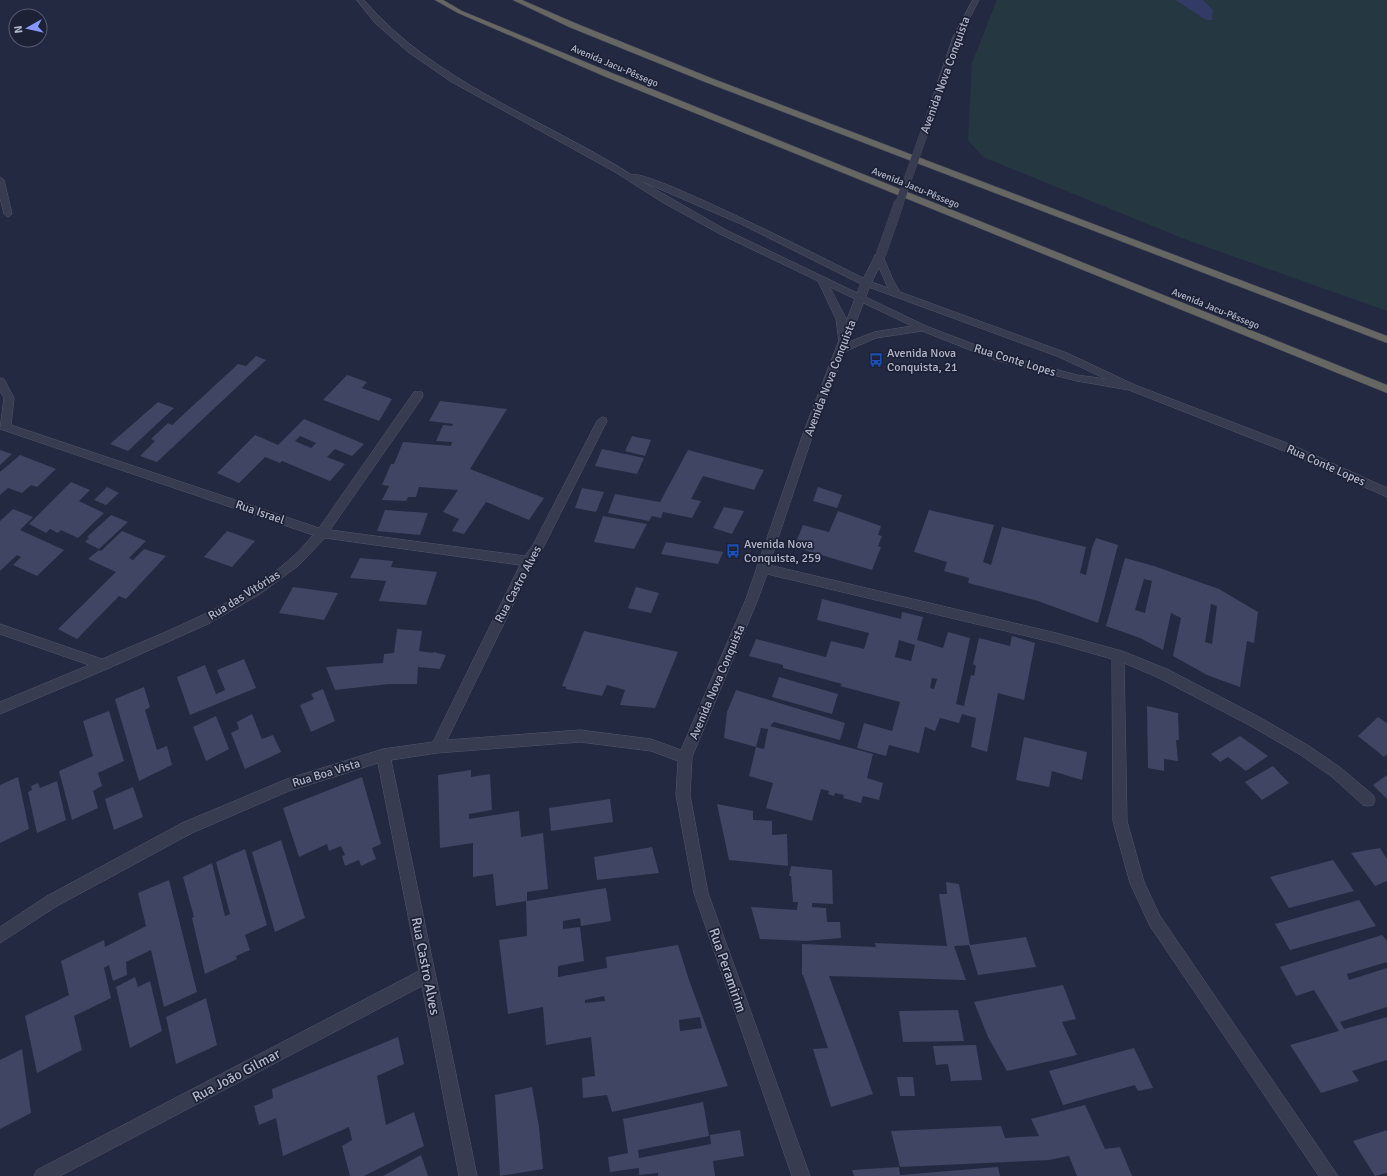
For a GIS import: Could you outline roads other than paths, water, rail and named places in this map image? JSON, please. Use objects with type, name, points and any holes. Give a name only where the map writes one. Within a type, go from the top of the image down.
[{"type":"highway","name":"Avenida Jacu-Pêssego","points":[[438,0],[460,12],[609,75],[1387,389]]},
{"type":"highway","name":"Avenida Jacu-Pêssego","points":[[516,0],[572,25],[708,80],[1387,340]]},
{"type":"street","points":[[360,0],[378,21],[411,50],[453,79],[618,170]]},
{"type":"street","name":"Avenida Nova Conquista","points":[[685,757],[752,599],[809,431],[866,283],[880,255],[953,48],[969,10],[976,0]]},
{"type":"street","name":"Rua Conte Lopes","points":[[618,170],[692,216],[923,328],[999,358],[1077,378],[1131,387]]},
{"type":"street","name":"Rua Conte Lopes","points":[[618,170],[674,191],[739,220],[866,283],[1063,355],[1131,387],[1288,448],[1387,493]]},
{"type":"street","points":[[0,180],[8,214]]},
{"type":"street","points":[[880,255],[888,280],[897,295]]},
{"type":"street","points":[[822,280],[841,319],[843,346],[874,335],[923,328]]},
{"type":"street","points":[[0,381],[8,398],[3,426]]},
{"type":"street","name":"Rua das Vitórias","points":[[0,708],[104,665],[204,620],[256,590],[294,563],[322,533],[418,395]]},
{"type":"street","name":"Rua Castro Alves","points":[[436,747],[528,560],[537,548],[602,421]]},
{"type":"street","name":"Rua Israel","points":[[3,426],[322,533],[528,560]]},
{"type":"street","points":[[763,568],[1056,638],[1118,655],[1162,673],[1256,722],[1304,750],[1336,772],[1368,800]]},
{"type":"street","points":[[0,629],[104,665]]},
{"type":"street","points":[[1118,655],[1120,822],[1137,883],[1155,921],[1329,1176]]},
{"type":"street","name":"Rua Boa Vista","points":[[0,936],[52,901],[186,828],[287,784],[383,755],[436,747],[580,736],[614,739],[651,745],[685,757]]},
{"type":"street","name":"Rua Castro Alves","points":[[383,755],[468,1176]]},
{"type":"street","name":"Rua Peramirim","points":[[685,757],[683,795],[690,838],[702,893],[801,1176]]},
{"type":"street","name":"Rua João Gilmar","points":[[43,1176],[428,974]]},
{"type":"water","points":[[1175,0],[1203,0],[1213,10],[1212,20],[1206,20]]},
{"type":"place","name":"Avenida Nova Conquista, 21","points":[[876,360]]},
{"type":"place","name":"Avenida Nova Conquista, 259","points":[[733,551]]}]
